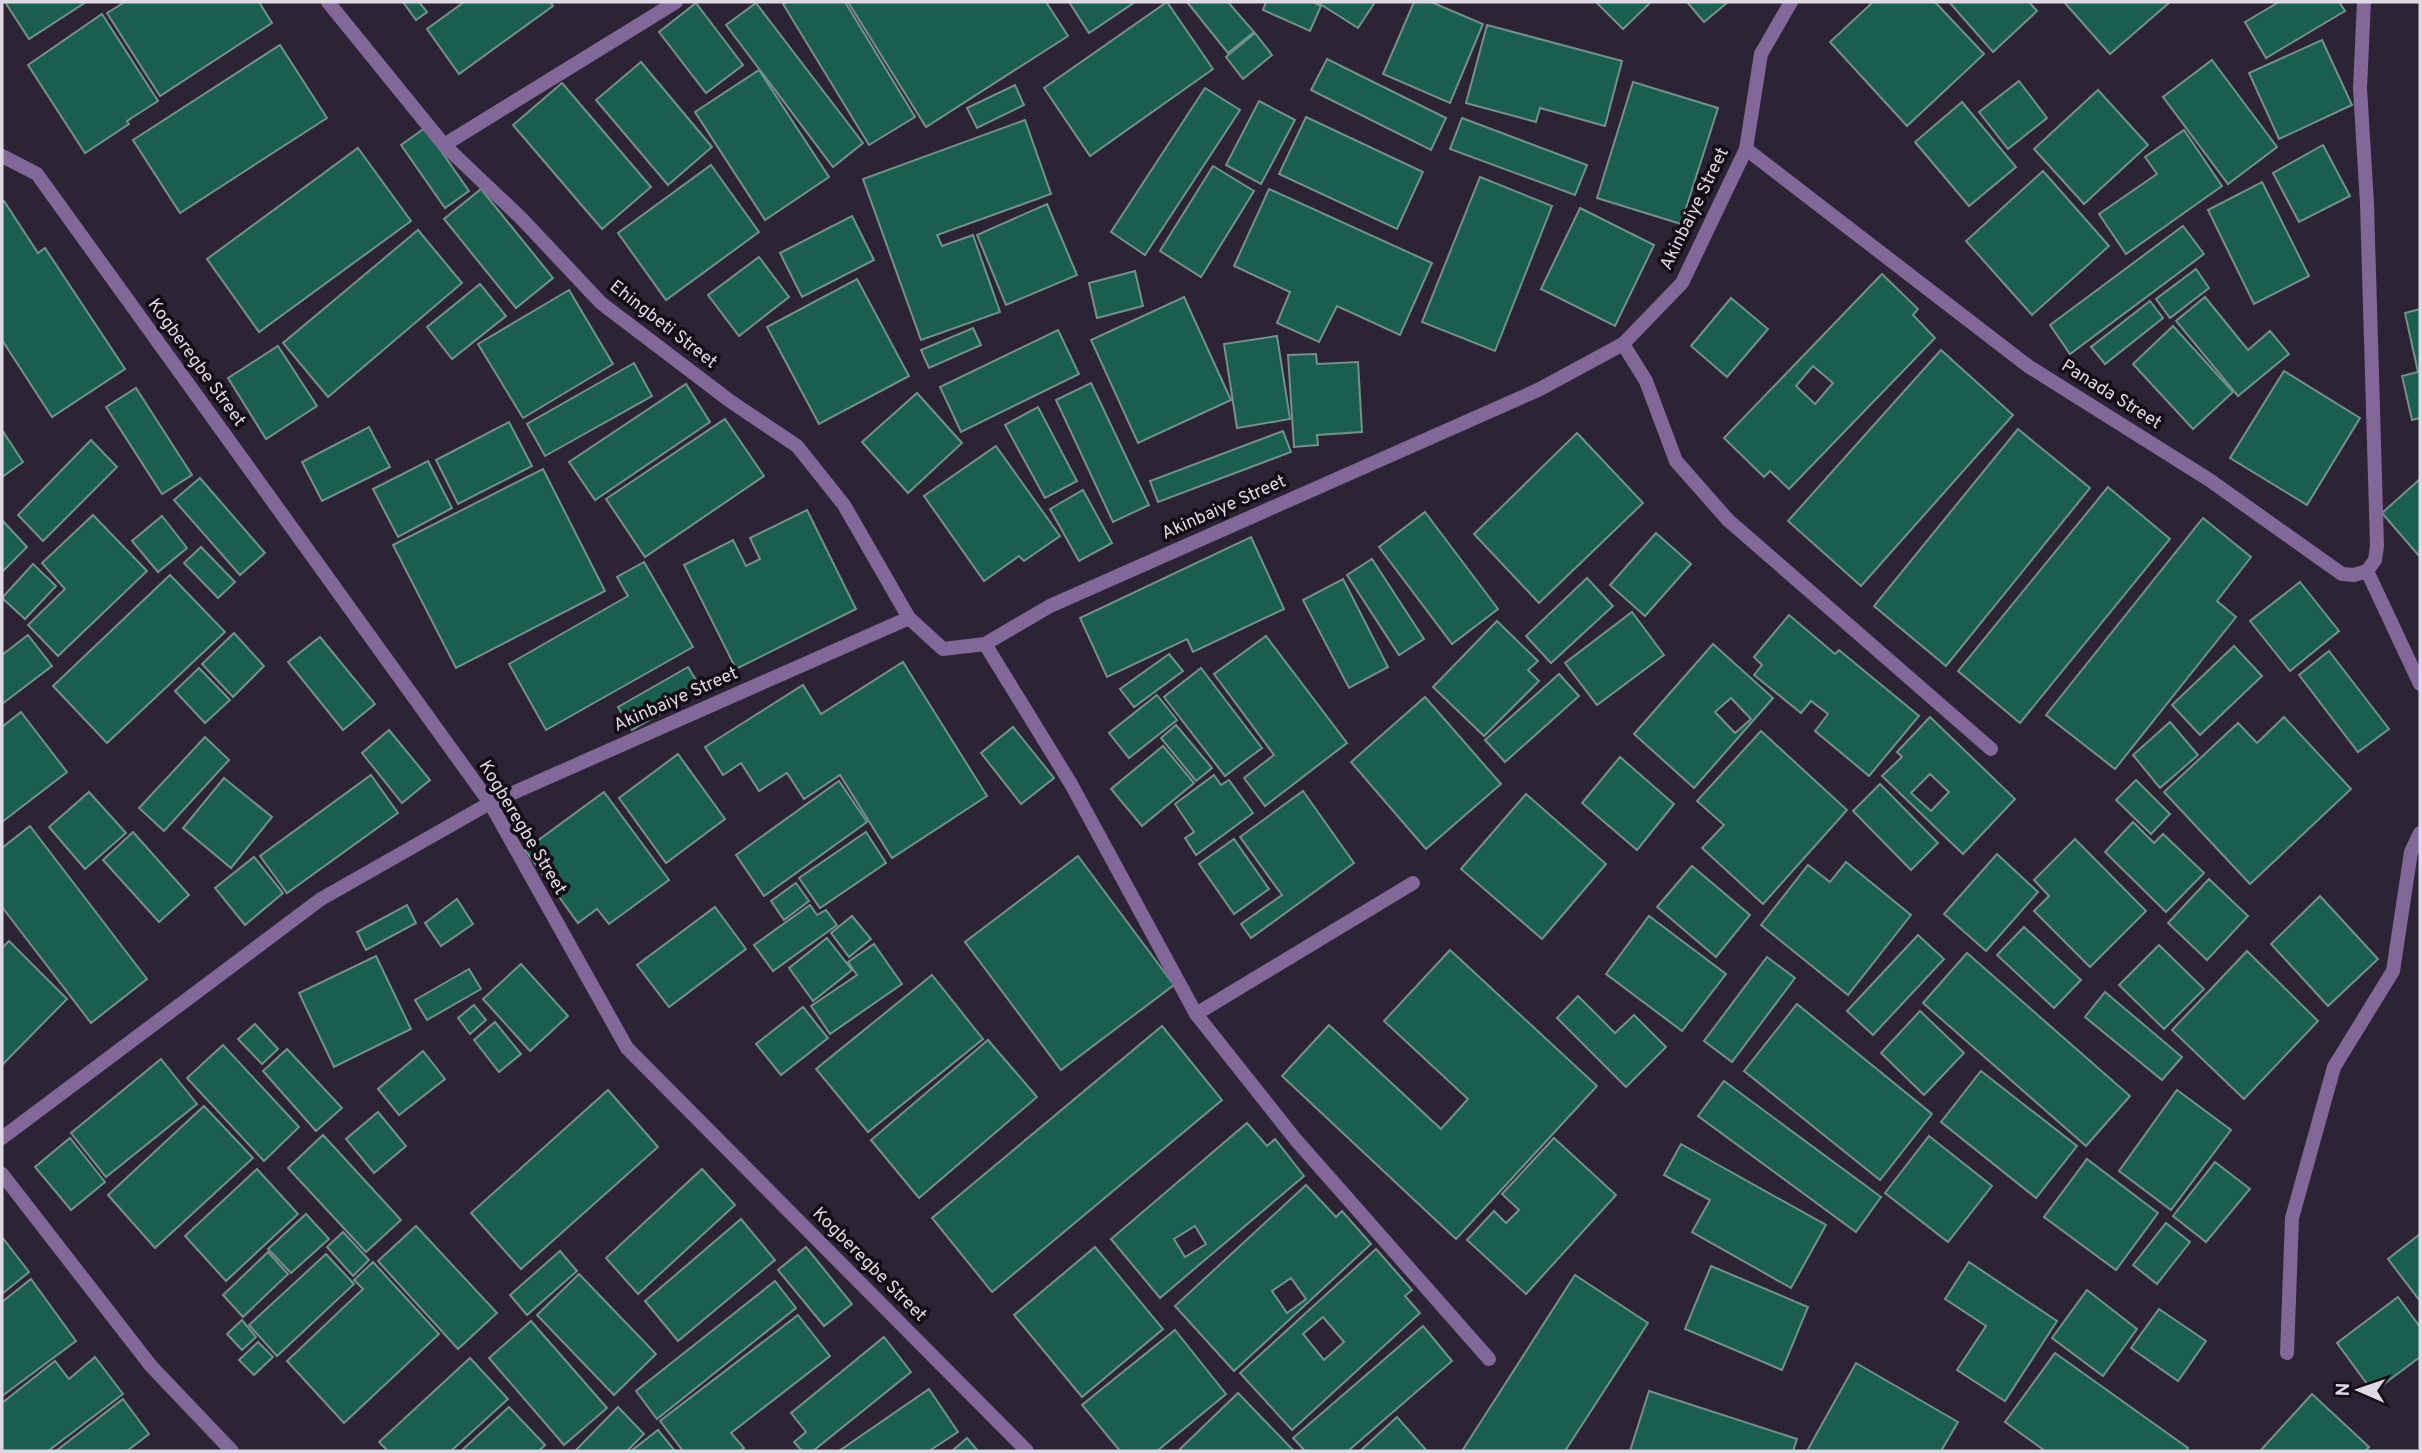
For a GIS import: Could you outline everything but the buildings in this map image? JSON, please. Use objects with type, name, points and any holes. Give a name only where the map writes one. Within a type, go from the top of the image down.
[{"type":"street","name":"Ehingbeti Street","points":[[328,2],[444,145],[521,218],[601,303],[730,401],[797,446],[844,505],[909,618]]},
{"type":"street","points":[[444,145],[676,2]]},
{"type":"street","name":"Akinbaiye Street","points":[[2,1138],[321,899],[490,803],[909,618],[943,649],[985,645],[1050,606],[1538,390],[1623,344],[1682,283],[1746,149],[1761,54],[1791,2]]},
{"type":"street","points":[[2364,2],[2361,88],[2377,546],[2375,560],[2367,571],[2420,684]]},
{"type":"street","name":"Panada Street","points":[[1746,149],[2028,366],[2208,479],[2342,574],[2354,575],[2367,571]]},
{"type":"street","name":"Kogberegbe Street","points":[[2,156],[37,174],[490,803],[628,1048],[1027,1451]]},
{"type":"street","points":[[1623,344],[1646,381],[1676,461],[1727,520],[1991,749]]},
{"type":"street","points":[[985,645],[1071,784],[1196,1014],[1296,1140],[1489,1359]]},
{"type":"street","points":[[2287,1353],[2292,1218],[2334,1067],[2393,971],[2411,852],[2420,833]]},
{"type":"street","points":[[1196,1014],[1413,883]]},
{"type":"street","points":[[2,1174],[151,1366],[232,1451]]}]
